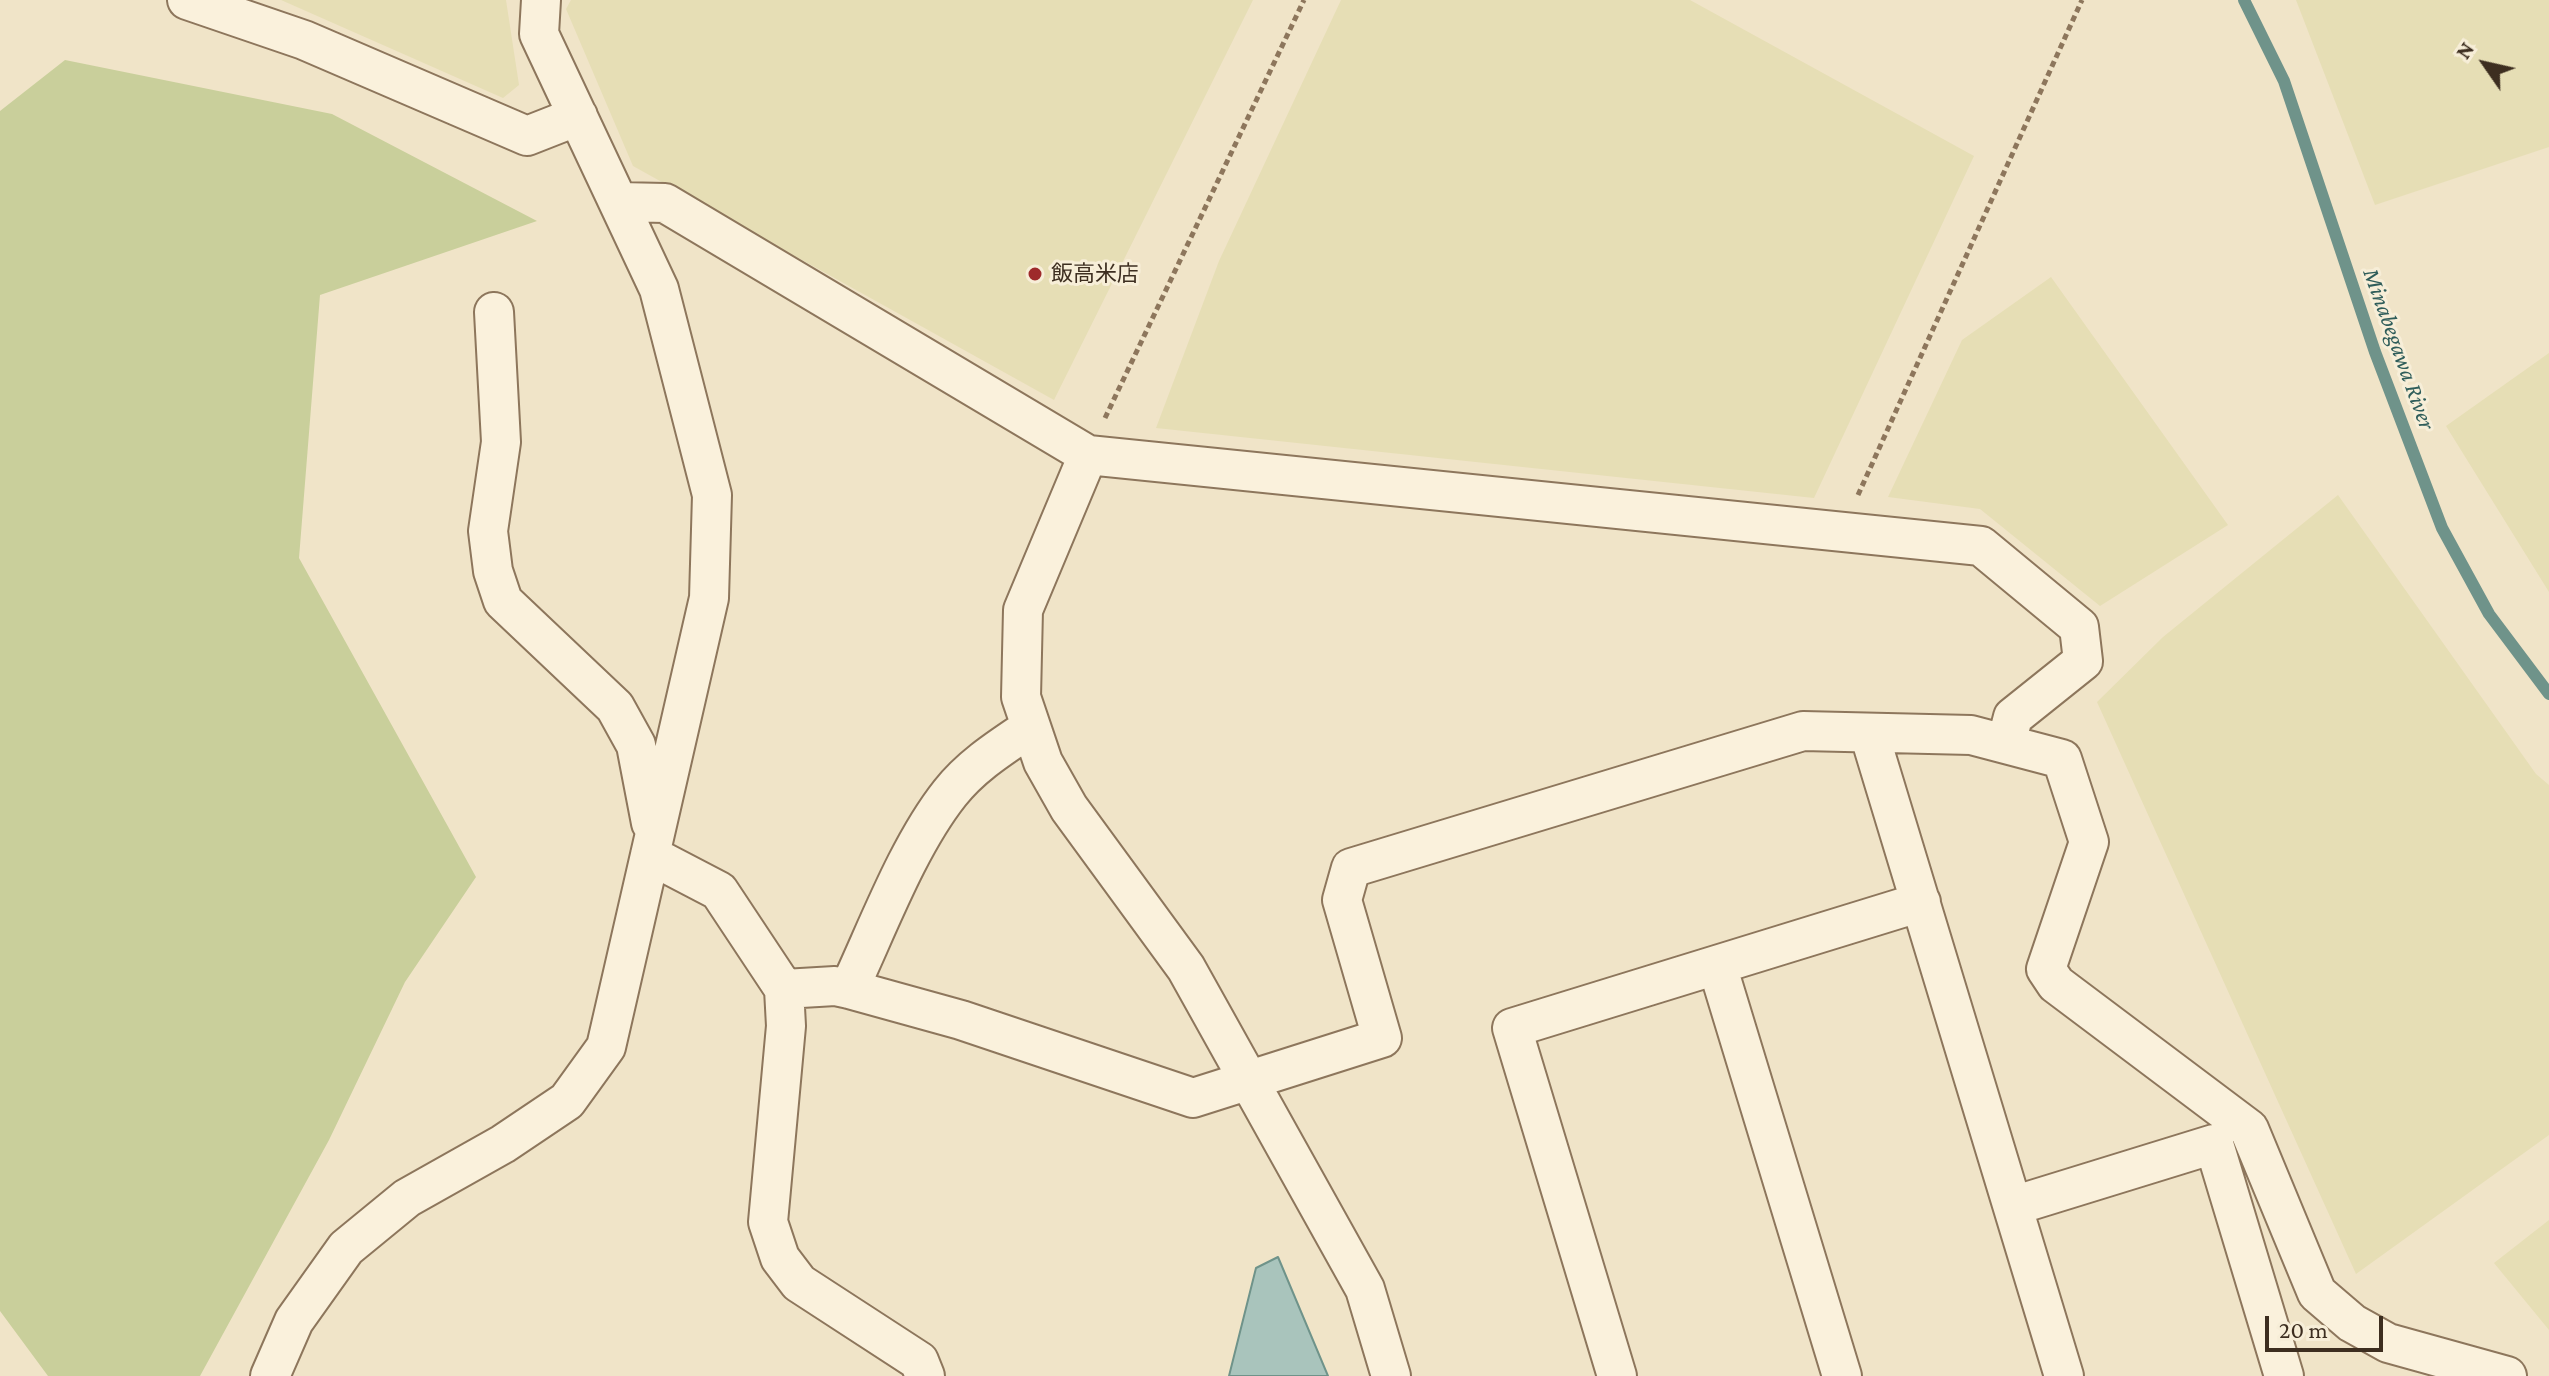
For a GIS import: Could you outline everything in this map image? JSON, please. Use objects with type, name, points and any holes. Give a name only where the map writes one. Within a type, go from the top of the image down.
[{"type":"street","points":[[187,0],[304,40],[527,136],[578,116]]},
{"type":"street","points":[[270,1376],[294,1321],[346,1248],[407,1198],[503,1144],[567,1101],[606,1047],[709,598],[712,495],[659,289],[539,34],[541,0]]},
{"type":"street","points":[[619,202],[665,203],[1088,455],[1981,546],[2079,627],[2083,661],[2013,717],[2006,744]]},
{"type":"street","points":[[494,312],[501,442],[488,531],[493,571],[503,601],[615,707],[636,745],[652,846],[719,891],[784,989],[786,1026],[768,1222],[780,1258],[799,1283],[919,1361],[925,1376]]},
{"type":"street","points":[[1088,455],[1023,610],[1021,697],[1043,762],[1069,808],[1186,968],[1365,1289],[1391,1376]]},
{"type":"street","points":[[849,989],[921,835],[951,791],[994,751],[1031,727]]},
{"type":"street","points":[[784,989],[835,986],[849,989],[961,1020],[1193,1098],[1382,1038],[1342,900],[1351,868],[1803,731],[1971,735],[2062,759],[2089,842],[2046,969],[2056,984],[2249,1129],[2317,1293],[2352,1323],[2388,1343],[2507,1376]]},
{"type":"street","points":[[1869,733],[2064,1376]]},
{"type":"street","points":[[1617,1376],[1512,1028],[1921,902]]},
{"type":"street","points":[[1717,965],[1842,1376]]},
{"type":"street","points":[[2013,1206],[2214,1144],[2284,1376]]},
{"type":"path","points":[[1088,455],[1304,0]]},
{"type":"path","points":[[1842,531],[2082,0]]},
{"type":"shaded area","points":[[281,0],[506,0],[519,85],[503,98]]},
{"type":"shaded area","points":[[571,0],[1253,0],[1054,400],[633,166],[566,9]]},
{"type":"shaded area","points":[[1341,0],[1690,0],[1974,156],[1814,498],[1156,428],[1219,261]]},
{"type":"shaded area","points":[[2296,0],[2549,0],[2549,147],[2375,205]]},
{"type":"shaded area","points":[[2051,277],[2228,525],[2100,606],[1980,509],[1888,497],[1962,340]]},
{"type":"shaded area","points":[[2549,353],[2549,592],[2446,426]]},
{"type":"shaded area","points":[[2338,495],[2536,774],[2549,785],[2549,1135],[2356,1274],[2097,702],[2163,637]]},
{"type":"shaded area","points":[[2549,1220],[2549,1330],[2494,1263]]},
{"type":"green space","points":[[65,60],[332,114],[537,221],[320,295],[299,558],[476,877],[405,982],[329,1140],[200,1376],[48,1376],[0,1311],[0,111]]},
{"type":"water","points":[[1278,1257],[1328,1376],[1229,1376],[1256,1268]]},
{"type":"waterway","name":"Minabegawa River","points":[[2244,0],[2284,81],[2375,352],[2442,528],[2489,614],[2549,694]]},
{"type":"place","name":"飯高米店","points":[[1035,274]]}]
